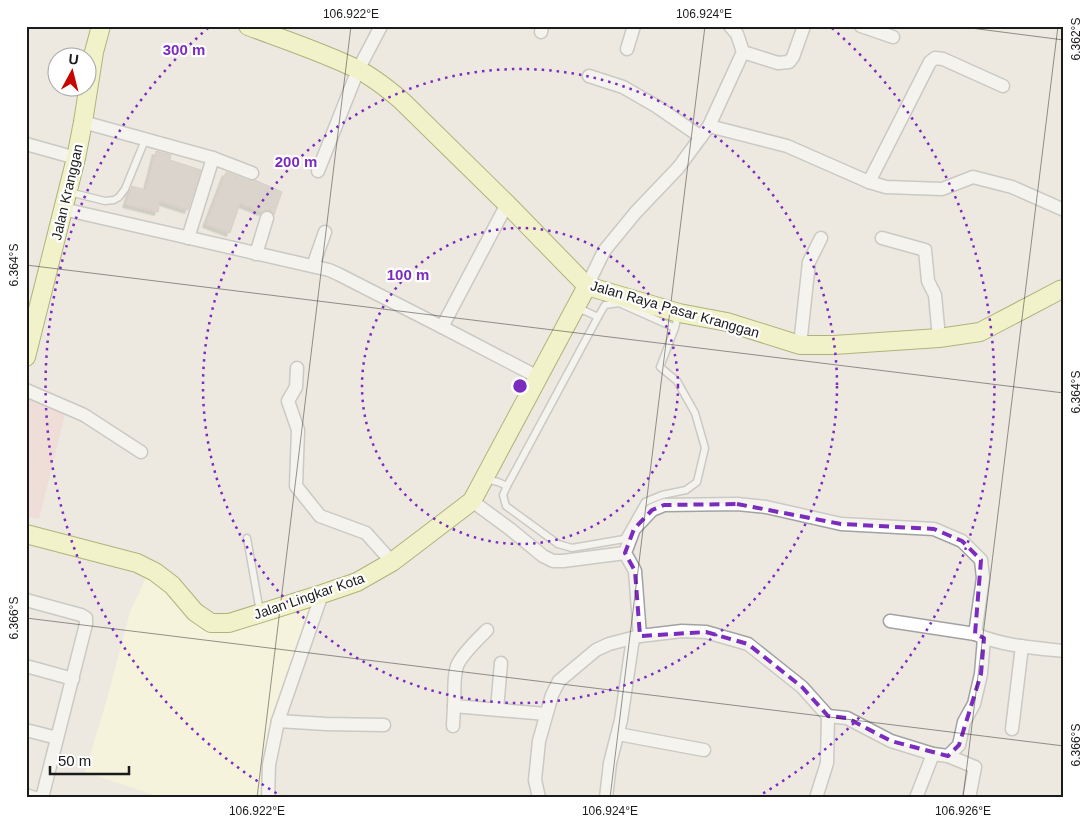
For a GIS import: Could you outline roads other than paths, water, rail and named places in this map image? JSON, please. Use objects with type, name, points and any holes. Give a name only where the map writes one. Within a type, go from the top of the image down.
[{"type":"main road","name":"Jalan Kranggan","points":[[26,357],[29,335],[76,158],[94,52],[101,26]]},
{"type":"main road","name":"Jalan Raya Pasar Kranggan","points":[[248,26],[308,48],[358,70],[386,88],[402,101],[507,204],[587,286],[677,320],[728,322],[800,345],[834,346],[939,338],[980,332],[1064,289]]},
{"type":"main road","name":"Jalan Lingkar Kota","points":[[26,534],[137,563],[155,572],[172,586],[195,612],[211,623],[229,623],[357,582],[392,562],[472,500],[587,286]]},
{"type":"street","points":[[318,171],[358,70],[381,26]]},
{"type":"street","points":[[627,49],[634,26]]},
{"type":"street","points":[[587,286],[604,251],[636,212],[678,168],[709,126],[743,52],[737,34],[730,26]]},
{"type":"street","points":[[743,52],[778,63],[789,62],[793,57],[804,26]]},
{"type":"street","points":[[861,26],[893,37]]},
{"type":"street","points":[[869,182],[930,62],[935,58],[943,59],[1003,86]]},
{"type":"street","points":[[589,76],[623,87],[656,106],[700,137]]},
{"type":"street","points":[[83,122],[213,158],[252,173]]},
{"type":"street","points":[[709,126],[787,146],[869,182],[886,186],[942,189],[973,177],[1012,188],[1064,210]]},
{"type":"street","points":[[26,144],[76,158]]},
{"type":"street","points":[[188,238],[213,158]]},
{"type":"street","points":[[442,327],[507,204]]},
{"type":"street","points":[[63,209],[313,266],[338,274],[538,377]]},
{"type":"street","points":[[256,254],[267,218]]},
{"type":"street","points":[[313,266],[326,232]]},
{"type":"street","points":[[800,345],[809,262],[821,238]]},
{"type":"street","points":[[882,238],[925,250],[928,281],[935,294],[939,338]]},
{"type":"street","points":[[297,368],[296,387],[288,401],[298,430],[296,486],[320,516],[366,533],[392,562]]},
{"type":"street","points":[[26,390],[84,415],[142,452]]},
{"type":"street","points":[[472,500],[543,556],[553,561],[625,553]]},
{"type":"street","points":[[606,798],[610,763],[618,734],[636,637],[635,571],[625,553],[634,529],[652,510],[664,505],[737,504],[766,507],[841,524],[934,529],[962,541],[982,560],[981,674],[974,704],[964,722],[959,745],[948,756]]},
{"type":"street","points":[[268,798],[269,765],[278,722],[322,594]]},
{"type":"street","points":[[26,600],[81,614],[86,618],[73,680],[42,798]]},
{"type":"street","points":[[890,621],[980,636],[1022,646],[1064,651]]},
{"type":"street","points":[[453,726],[455,676],[458,664],[487,630]]},
{"type":"street","points":[[539,798],[535,780],[539,741],[552,695],[559,681],[596,650],[609,644],[636,637],[682,631],[706,632],[748,644],[802,687],[828,716],[847,718],[891,741],[934,754],[948,756],[975,767],[969,798]]},
{"type":"street","points":[[1012,729],[1022,646]]},
{"type":"street","points":[[497,709],[501,663]]},
{"type":"street","points":[[26,666],[73,680]]},
{"type":"street","points":[[454,706],[546,714]]},
{"type":"street","points":[[816,798],[827,762],[828,716]]},
{"type":"street","points":[[278,722],[384,725]]},
{"type":"street","points":[[26,730],[57,738]]},
{"type":"street","points":[[618,734],[704,750]]},
{"type":"street","points":[[916,798],[934,754]]},
{"type":"street","points":[[26,795],[35,798]]},
{"type":"lane","points":[[68,192],[105,201],[120,197],[145,140]]},
{"type":"lane","points":[[619,303],[677,320],[660,367],[677,381],[695,413],[705,448],[696,482],[686,490],[645,502],[624,539],[572,548],[558,544],[506,506],[503,495],[507,486],[605,305],[619,303]]},
{"type":"lane","points":[[574,310],[585,311],[598,317]]},
{"type":"lane","points":[[484,479],[507,486]]},
{"type":"lane","points":[[247,538],[260,614]]}]
